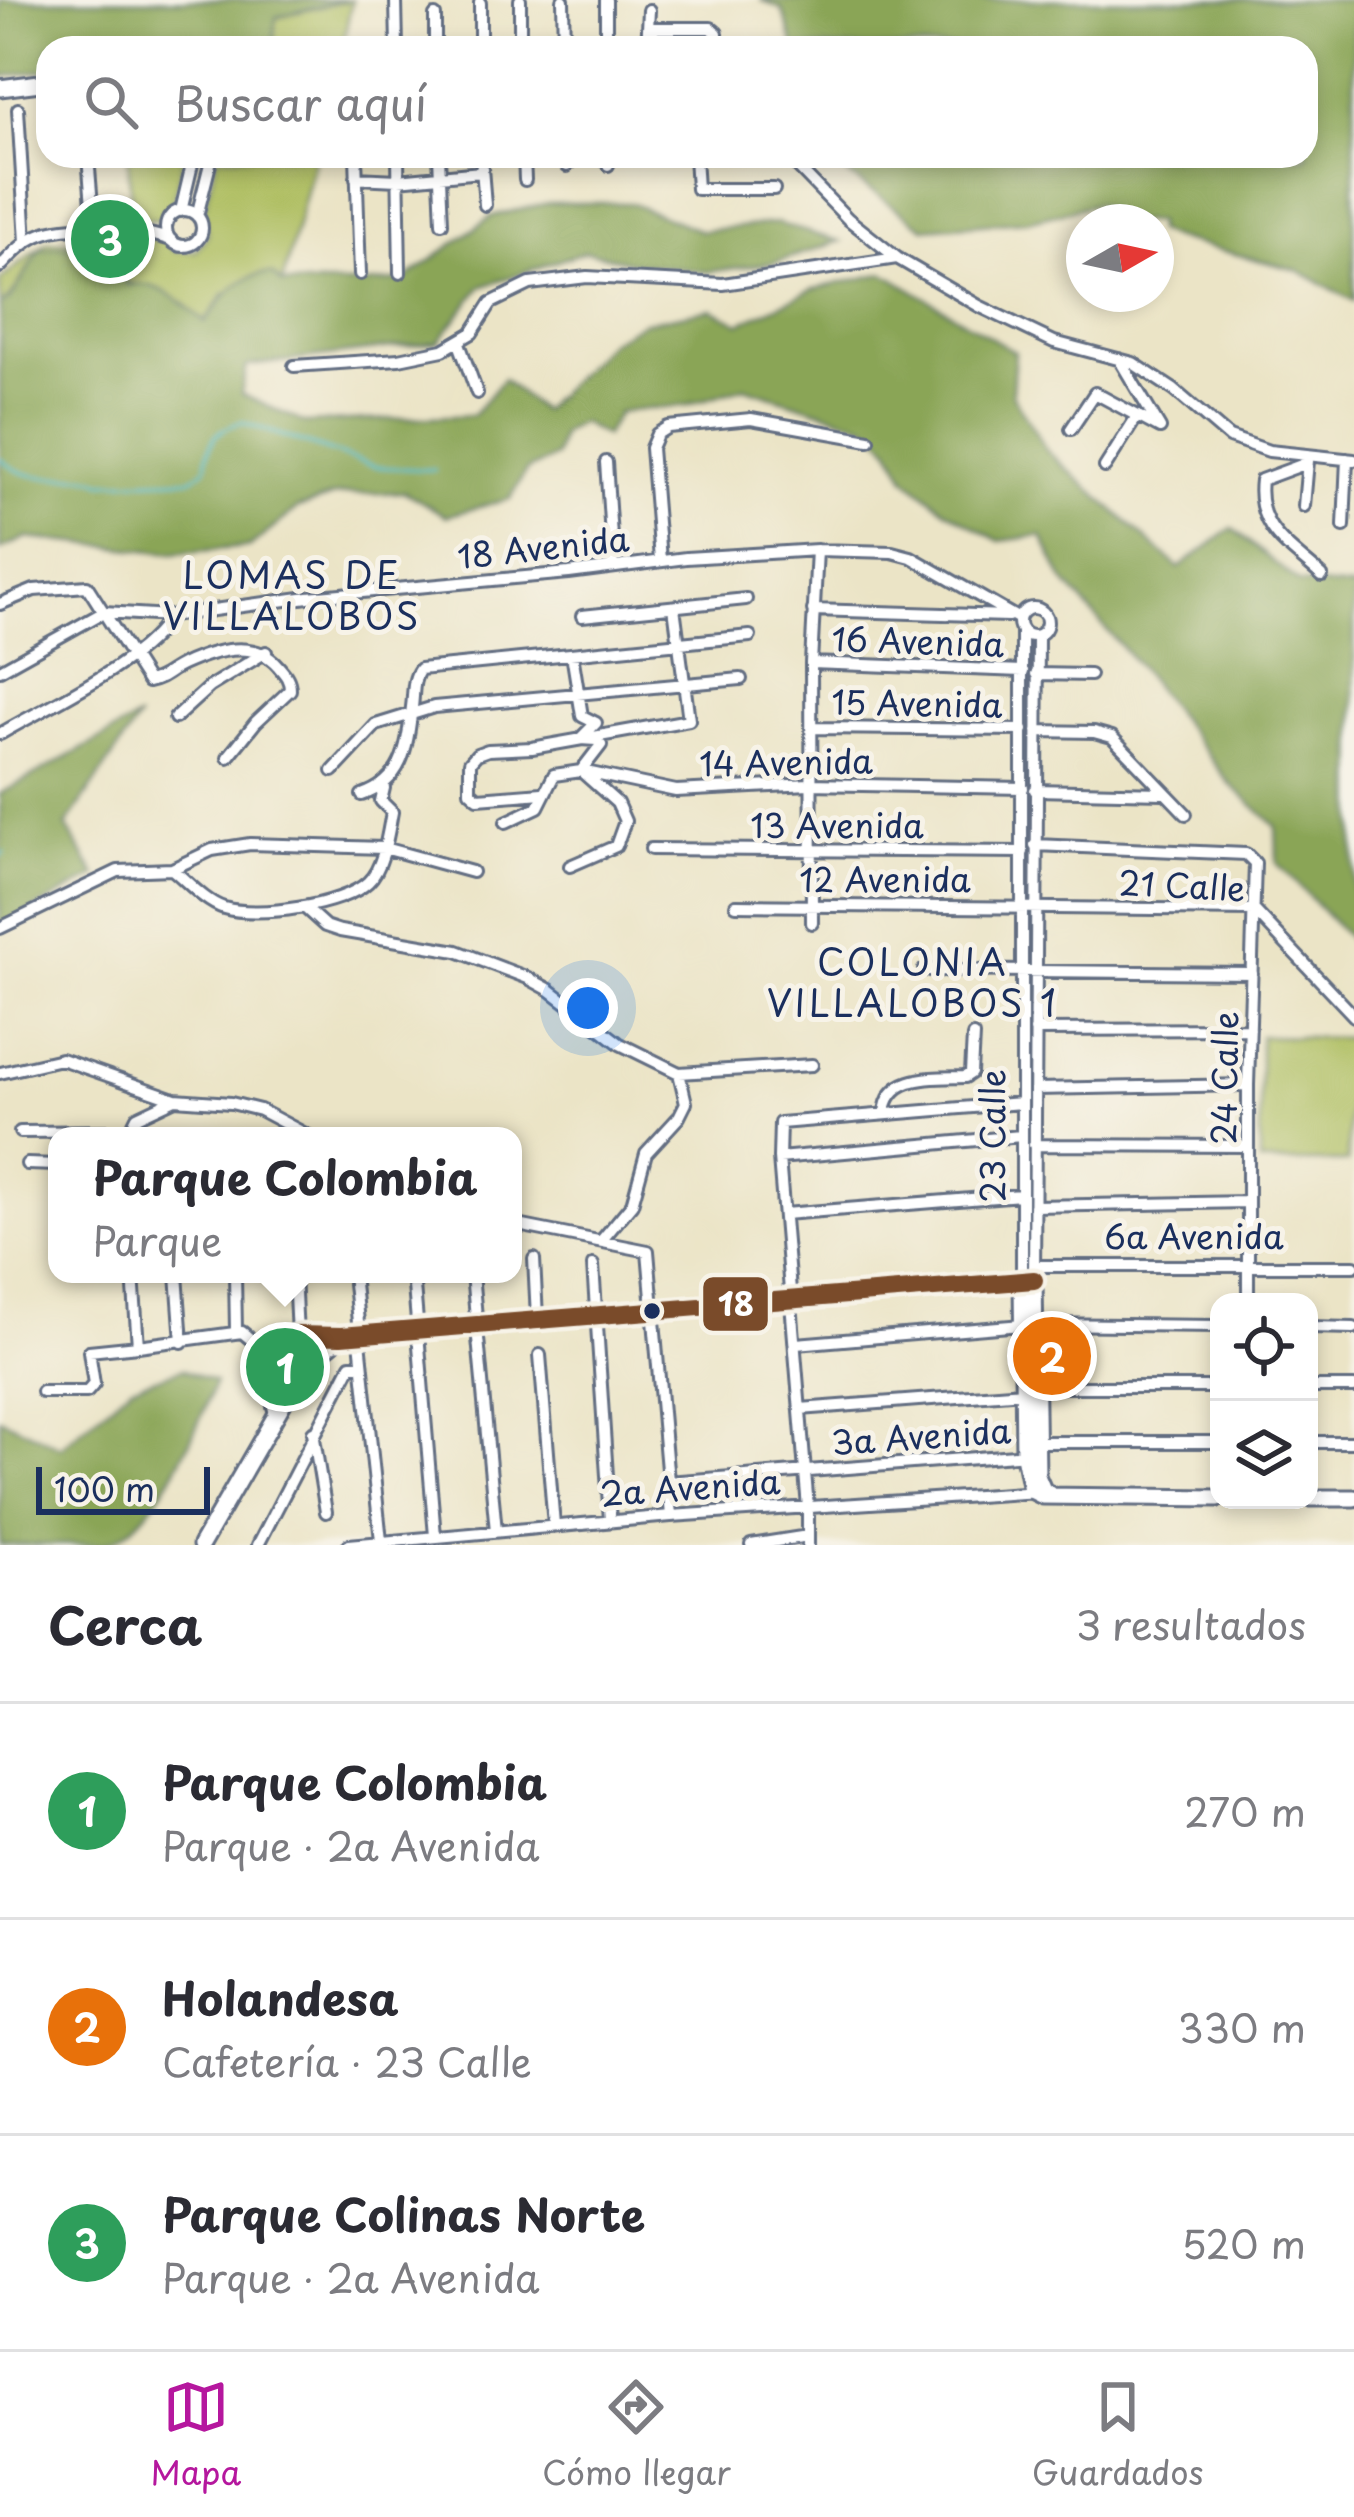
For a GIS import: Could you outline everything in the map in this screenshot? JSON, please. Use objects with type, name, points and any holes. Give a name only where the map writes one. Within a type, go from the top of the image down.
[{"type":"main road","points":[[0,88],[36,84]]},
{"type":"main road","name":"6a Avenida","points":[[341,1336],[1030,1276]]},
{"type":"main road","name":"23 Calle","points":[[1030,1276],[1027,1480],[1043,1494]]},
{"type":"main road","points":[[201,1545],[304,1367],[341,1336]]},
{"type":"main road","name":"2a Avenida","points":[[1043,1494],[1210,1498]]},
{"type":"main road","points":[[1318,1498],[1354,1498]]},
{"type":"street","points":[[396,0],[397,36]]},
{"type":"street","points":[[520,0],[520,36]]},
{"type":"street","points":[[563,0],[564,36]]},
{"type":"street","points":[[606,0],[606,36]]},
{"type":"street","points":[[480,4],[480,36]]},
{"type":"street","points":[[648,36],[649,10]]},
{"type":"street","points":[[435,16],[435,36]]},
{"type":"street","points":[[648,28],[711,28],[717,36]]},
{"type":"street","points":[[18,109],[26,242]]},
{"type":"street","points":[[89,168],[94,230]]},
{"type":"street","points":[[171,240],[167,230],[190,168]]},
{"type":"street","points":[[0,267],[26,242],[49,232],[143,231],[181,246],[197,241],[202,231],[197,216],[209,168]]},
{"type":"street","points":[[356,168],[360,274]]},
{"type":"street","points":[[398,168],[400,273]]},
{"type":"street","points":[[440,168],[442,223]]},
{"type":"street","points":[[482,168],[485,205]]},
{"type":"street","points":[[524,168],[525,180]]},
{"type":"street","points":[[696,168],[697,189],[774,189]]},
{"type":"street","points":[[799,168],[848,219],[897,257],[1034,334],[1118,357],[1149,372],[1229,437],[1308,459],[1350,459],[1344,526]]},
{"type":"street","points":[[356,178],[398,180],[482,172]]},
{"type":"street","points":[[143,231],[175,215],[197,216]]},
{"type":"street","points":[[294,366],[399,359],[458,343],[472,333],[491,303],[530,284],[604,277],[723,284],[897,257]]},
{"type":"street","points":[[458,343],[477,393]]},
{"type":"street","points":[[1071,429],[1095,393],[1160,428],[1118,357]]},
{"type":"street","points":[[1105,467],[1136,418]]},
{"type":"street","points":[[660,560],[651,448],[657,434],[668,427],[752,419],[869,440]]},
{"type":"street","points":[[1304,506],[1308,459]]},
{"type":"street","points":[[1308,459],[1261,481],[1259,508],[1276,534],[1322,576]]},
{"type":"street","points":[[606,461],[613,567]]},
{"type":"street","points":[[812,923],[809,784],[817,550]]},
{"type":"street","name":"18 Avenida","points":[[104,612],[170,616],[660,560],[817,550],[911,557],[1018,622]]},
{"type":"street","points":[[0,604],[34,590],[80,584],[92,592],[148,682],[194,661],[247,647],[266,652],[290,681],[290,690],[228,757]]},
{"type":"street","points":[[582,616],[746,598]]},
{"type":"street","points":[[506,822],[538,807],[542,794],[478,798],[470,791],[470,762],[477,754],[685,723],[691,715],[674,607]]},
{"type":"street","points":[[813,610],[1018,622],[1038,634],[1046,626],[1042,611],[1028,608],[1018,622]]},
{"type":"street","points":[[0,670],[104,612]]},
{"type":"street","points":[[0,734],[130,658],[157,636],[170,616]]},
{"type":"street","name":"23 Calle","points":[[1018,622],[1037,731],[1023,852],[1035,971],[1030,1276]]},
{"type":"street","name":"23 Calle","points":[[1030,1276],[1022,1196],[1021,971],[1035,845],[1023,730],[1038,634]]},
{"type":"street","points":[[172,868],[225,909],[305,908],[354,892],[371,880],[392,812],[381,801],[383,788],[397,770],[420,669],[750,636]]},
{"type":"street","points":[[175,718],[209,687],[266,652]]},
{"type":"street","points":[[572,654],[582,716],[596,723],[580,739]]},
{"type":"street","points":[[194,661],[209,687]]},
{"type":"street","name":"16 Avenida","points":[[811,663],[1090,675]]},
{"type":"street","points":[[334,771],[376,725],[412,712],[741,680]]},
{"type":"street","name":"15 Avenida","points":[[811,728],[1023,730]]},
{"type":"street","name":"15 Avenida","points":[[1037,731],[1105,734],[1163,793]]},
{"type":"street","points":[[570,866],[616,846],[624,830],[617,803],[581,771],[602,746],[596,740],[580,739]]},
{"type":"street","name":"14 Avenida","points":[[542,794],[554,775],[581,771],[676,791],[809,784],[1163,793]]},
{"type":"street","points":[[362,795],[383,788]]},
{"type":"street","points":[[1163,793],[1186,814]]},
{"type":"street","points":[[0,928],[118,871],[172,868],[212,850],[250,844],[384,848],[472,872]]},
{"type":"street","name":"24 Calle","points":[[1035,845],[1252,857],[1255,862],[1248,1293]]},
{"type":"street","name":"13 Avenida","points":[[651,849],[1023,852]]},
{"type":"street","name":"12 Avenida","points":[[736,904],[1028,905]]},
{"type":"street","name":"21 Calle","points":[[1028,905],[1254,910],[1354,1016]]},
{"type":"street","points":[[305,908],[325,926],[340,931],[457,951],[528,978],[620,1043],[679,1073],[812,1065]]},
{"type":"street","points":[[924,970],[1252,973]]},
{"type":"street","points":[[1035,1030],[1250,1029]]},
{"type":"street","points":[[885,1114],[888,1098],[909,1080],[971,1073],[973,1036]]},
{"type":"street","points":[[0,1073],[61,1059],[175,1099],[231,1102],[260,1110],[292,1127]]},
{"type":"street","points":[[601,1241],[632,1204],[646,1153],[680,1117],[686,1091],[679,1073]]},
{"type":"street","points":[[1035,1089],[1248,1084]]},
{"type":"street","points":[[132,1127],[137,1117],[175,1099]]},
{"type":"street","points":[[751,1545],[808,1540],[780,1124],[1021,1103]]},
{"type":"street","points":[[20,1132],[48,1133]]},
{"type":"street","points":[[779,1158],[1021,1136]]},
{"type":"street","points":[[1034,1145],[1248,1146]]},
{"type":"street","points":[[27,1164],[48,1165]]},
{"type":"street","points":[[784,1214],[1022,1196]]},
{"type":"street","points":[[1034,1206],[1248,1202]]},
{"type":"street","points":[[522,1226],[648,1252],[670,1516]]},
{"type":"street","points":[[534,1259],[537,1318]]},
{"type":"street","points":[[593,1265],[610,1521]]},
{"type":"street","name":"6a Avenida","points":[[1030,1276],[1248,1265],[1354,1266]]},
{"type":"street","points":[[134,1283],[138,1346]]},
{"type":"street","points":[[178,1283],[182,1342]]},
{"type":"street","points":[[235,1283],[236,1330]]},
{"type":"street","points":[[294,1283],[297,1335]]},
{"type":"street","points":[[354,1283],[381,1540]]},
{"type":"street","points":[[414,1283],[436,1536]]},
{"type":"street","points":[[473,1283],[496,1531]]},
{"type":"street","points":[[796,1344],[1029,1325],[1210,1326]]},
{"type":"street","points":[[1318,1327],[1354,1328]]},
{"type":"street","points":[[42,1392],[91,1390],[89,1351],[182,1342],[236,1330],[255,1343],[275,1418]]},
{"type":"street","name":"6a Avenida","points":[[255,1343],[297,1335],[341,1336]]},
{"type":"street","points":[[540,1354],[554,1526]]},
{"type":"street","points":[[258,1545],[351,1365],[361,1365]]},
{"type":"street","points":[[800,1409],[1030,1389],[1210,1387]]},
{"type":"street","points":[[1318,1387],[1354,1387]]},
{"type":"street","points":[[314,1432],[326,1512]]},
{"type":"street","name":"3a Avenida","points":[[667,1482],[1030,1448],[1210,1442]]},
{"type":"street","points":[[1318,1442],[1354,1442]]},
{"type":"street","name":"2a Avenida","points":[[349,1545],[670,1516],[1043,1494]]},
{"type":"green space","points":[[0,0],[346,0],[276,17],[274,36],[36,36],[36,72],[0,77]]},
{"type":"green space","points":[[352,0],[344,36],[274,36],[275,17]]},
{"type":"green space","points":[[760,0],[1354,0],[1354,301],[1297,270],[1174,238],[1174,204],[1066,204],[1066,211],[1027,221],[924,228],[844,168],[1318,168],[1318,36],[791,36],[782,9]]},
{"type":"green space","points":[[129,168],[181,168],[172,207],[161,220],[132,220]]},
{"type":"green space","points":[[214,168],[312,168],[282,284],[224,294],[205,323],[184,303],[40,250],[10,298],[0,305],[0,280],[47,242],[163,239],[174,251],[196,251],[208,234],[204,211]]},
{"type":"green space","points":[[548,203],[630,203],[701,231],[776,223],[840,241],[774,263],[707,272],[586,251],[481,287],[438,342],[247,366],[241,394],[305,423],[473,415],[503,379],[541,411],[609,342],[644,322],[712,309],[740,323],[814,289],[885,273],[1015,352],[1012,394],[1047,451],[1179,568],[1232,528],[1299,583],[1354,588],[1354,944],[1277,863],[1276,826],[1230,784],[1139,667],[1064,581],[1042,536],[999,541],[943,508],[906,478],[891,449],[866,425],[744,387],[687,405],[619,412],[605,436],[580,422],[561,434],[555,457],[526,471],[510,499],[446,516],[405,492],[337,495],[298,508],[250,547],[173,553],[26,538],[0,550],[0,305],[11,298],[40,250],[66,247],[90,252],[111,265],[128,285],[160,290],[205,322],[233,288],[251,277],[273,274],[282,284],[404,280],[492,216]]},
{"type":"green space","points":[[139,718],[66,826],[96,876],[0,928],[0,794]]},
{"type":"green space","points":[[1260,1036],[1350,1038],[1348,1162],[1260,1162]]},
{"type":"green space","points":[[182,1369],[215,1382],[172,1476],[139,1521],[102,1544],[0,1545],[0,1418],[61,1447],[131,1386]]},
{"type":"waterway","points":[[0,459],[43,477],[80,476],[103,482],[192,479],[206,468],[215,438],[242,422],[376,467],[435,470]]},
{"type":"waterway","points":[[0,856],[4,852]]},
{"type":"transit line","name":"18","points":[[260,1347],[297,1335],[341,1336],[1034,1280]]},
{"type":"place","name":"Parque Colinas Norte","points":[[110,239]]},
{"type":"place","name":"Holandesa","points":[[1052,1356]]},
{"type":"place","name":"Parque Colombia","points":[[285,1367]]},
{"type":"district","name":"LOMAS DE VILLALOBOS","points":[[292,594]]},
{"type":"district","name":"COLONIA VILLALOBOS 1","points":[[913,982]]}]
